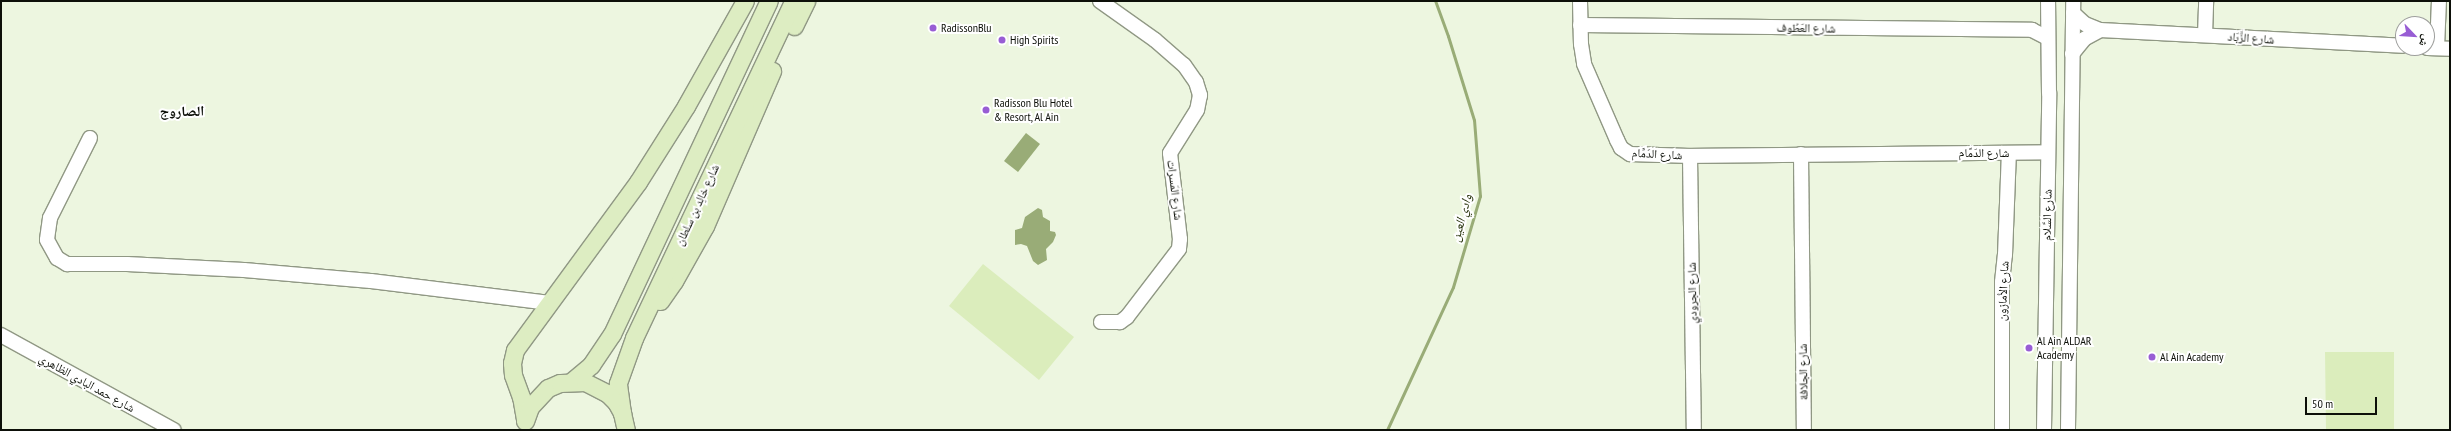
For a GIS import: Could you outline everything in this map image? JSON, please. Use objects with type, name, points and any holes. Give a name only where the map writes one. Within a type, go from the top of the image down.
[{"type":"main road","points":[[524,424],[521,397],[513,376],[512,363],[515,350],[642,176],[696,90],[745,1]]},
{"type":"main road","name":"شارع خالِد بن سلطان","points":[[572,381],[591,365],[612,334],[770,1]]},
{"type":"main road","name":"شارع خالِد بن سلطان","points":[[627,424],[618,383],[634,338],[793,1]]},
{"type":"main road","points":[[634,338],[674,281],[705,226],[766,85],[806,1]]},
{"type":"main road","points":[[524,424],[538,396],[554,386],[572,381],[585,382],[607,392],[627,424]]},
{"type":"street","name":"شارع المَسرات","points":[[1100,1],[1155,40],[1184,64],[1196,82],[1200,96],[1197,110],[1170,153],[1180,240],[1179,249],[1127,317],[1120,322],[1101,322]]},
{"type":"street","name":"شارع الدَمَّام","points":[[1580,1],[1580,25],[1584,64],[1621,148],[1625,152],[1636,155],[1690,156],[2047,152]]},
{"type":"street","name":"شارع السَّلام","points":[[2044,430],[2048,1]]},
{"type":"street","points":[[2205,35],[2206,1]]},
{"type":"street","points":[[2438,48],[2439,1]]},
{"type":"street","name":"شارع السَّلام","points":[[2068,430],[2073,7]]},
{"type":"street","name":"شارع الزَّبَاد","points":[[2073,7],[2085,24],[2100,30],[2395,46]]},
{"type":"street","points":[[2032,30],[2047,15]]},
{"type":"street","name":"شارع العَطُوف","points":[[1580,25],[2032,30],[2048,38]]},
{"type":"street","points":[[2072,54],[2084,39],[2100,30]]},
{"type":"street","points":[[90,138],[50,218],[47,240],[57,258],[67,264],[128,264],[244,270],[371,281],[550,303]]},
{"type":"street","name":"شارع الأمازون","points":[[2002,430],[2002,282],[2005,255],[2008,153]]},
{"type":"street","name":"شارع الجلافة","points":[[1801,154],[1804,430]]},
{"type":"street","name":"شارع الجرودي","points":[[1690,156],[1694,430]]},
{"type":"street","name":"شارع حمد البادي الظاهري","points":[[1,335],[174,430]]},
{"type":"shaded area","points":[[1026,133],[1040,144],[1018,172],[1004,161]]},
{"type":"shaded area","points":[[1038,208],[1042,210],[1043,217],[1050,221],[1050,231],[1055,232],[1056,235],[1053,242],[1046,249],[1047,260],[1038,265],[1033,261],[1027,246],[1021,244],[1015,245],[1015,230],[1022,228],[1025,217]]},
{"type":"shaded area","points":[[983,264],[1074,337],[1039,380],[949,306]]},
{"type":"shaded area","points":[[2325,352],[2394,352],[2394,430],[2326,430]]},
{"type":"waterway","name":"وادي العين","points":[[1387,430],[1453,287],[1480,196],[1474,120],[1448,36],[1435,1]]},
{"type":"place","name":"RadissonBlu","points":[[933,28]]},
{"type":"place","name":"High Spirits","points":[[1002,40]]},
{"type":"place","name":"Radisson Blu Hotel & Resort, Al Ain","points":[[986,110]]},
{"type":"place","name":"Al Ain ALDAR Academy","points":[[2029,348]]},
{"type":"place","name":"Al Ain Academy","points":[[2152,357]]},
{"type":"district","name":"الصاروج","points":[[182,111]]}]
